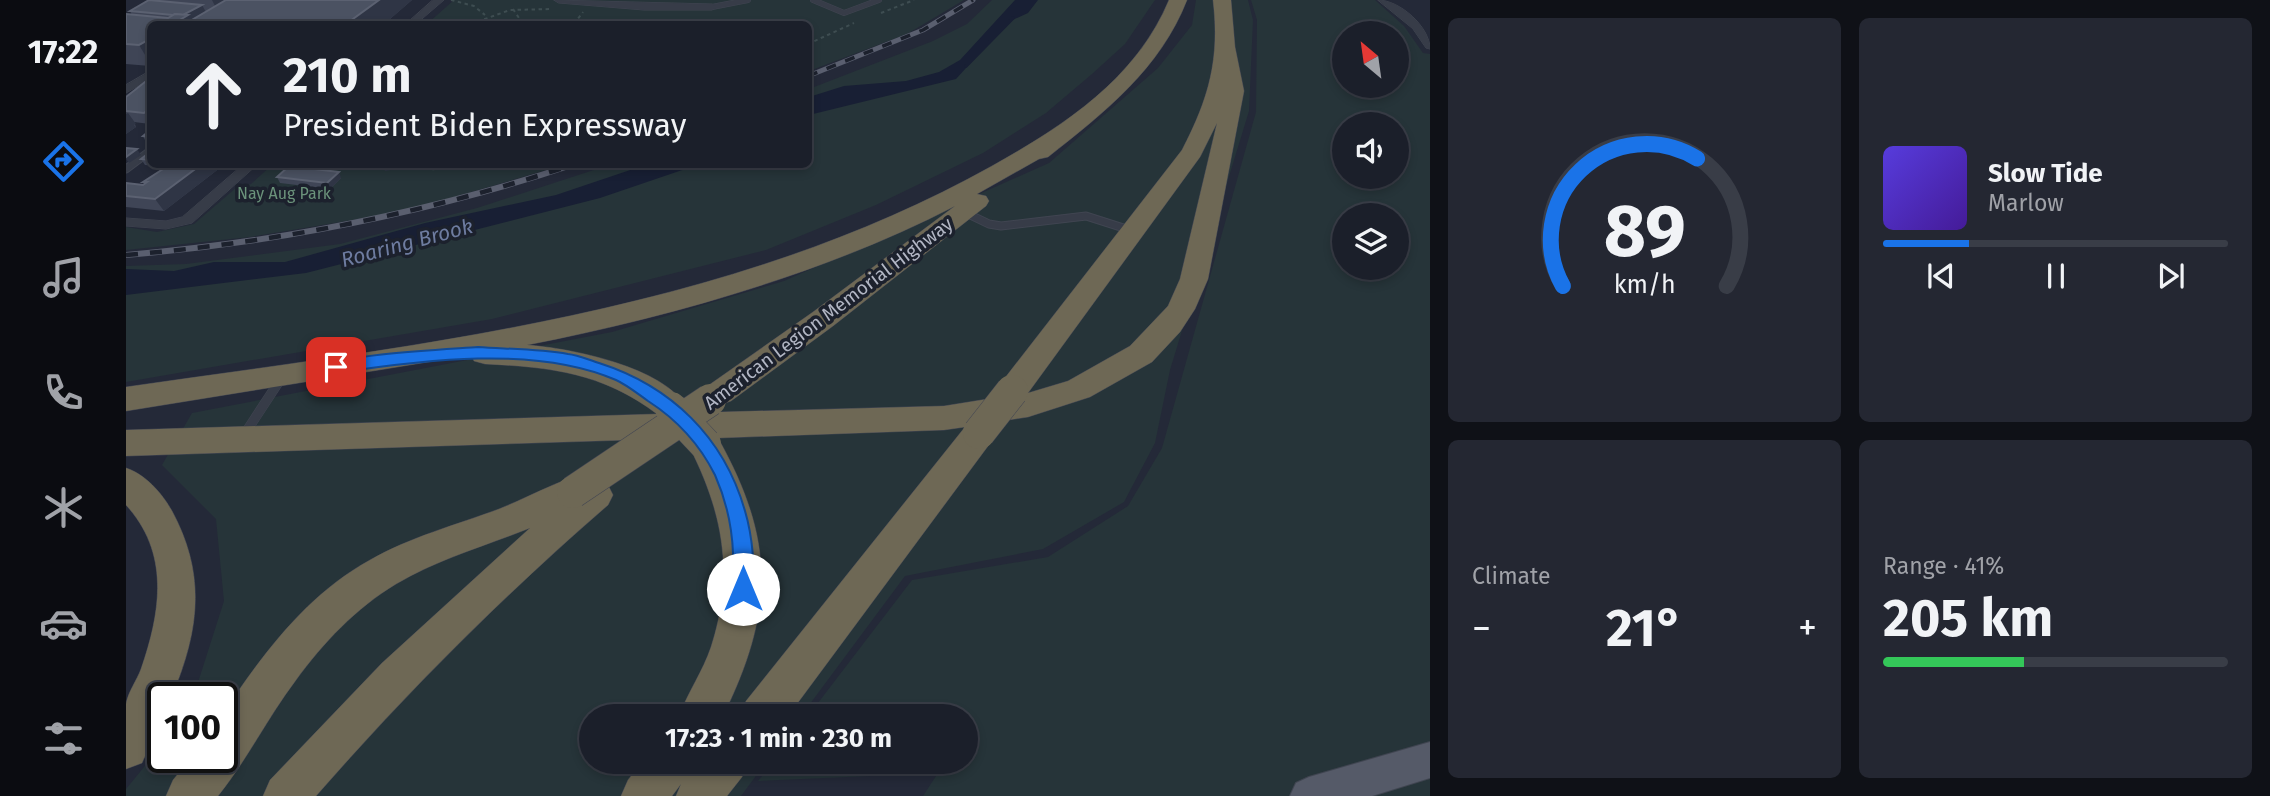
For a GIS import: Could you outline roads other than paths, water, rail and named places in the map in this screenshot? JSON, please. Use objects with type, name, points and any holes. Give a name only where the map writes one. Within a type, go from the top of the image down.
[{"type":"highway","name":"American Legion Memorial Highway","points":[[587,491],[823,318],[1106,99],[1138,68],[1160,39],[1178,0]]},
{"type":"highway","points":[[126,443],[944,418],[1028,405],[1079,389],[1141,354],[1170,325],[1188,294],[1203,242],[1234,91],[1222,0]]},
{"type":"highway","points":[[770,704],[1178,173],[1208,122],[1222,84],[1227,49]]},
{"type":"highway","points":[[126,399],[390,359],[620,314],[773,271],[924,211],[1055,140]]},
{"type":"highway","points":[[390,359],[478,352],[570,359],[624,377],[671,408],[705,444],[731,492],[743,553],[743,589],[737,626],[727,659],[706,704]]},
{"type":"highway","points":[[126,482],[144,496],[158,515],[169,539],[176,566],[178,594],[173,632],[164,666],[148,706],[126,747]]},
{"type":"highway","points":[[286,796],[441,633],[554,530],[587,491]]},
{"type":"highway","points":[[210,775],[251,707],[290,651],[342,599],[399,563],[587,491]]},
{"type":"highway","points":[[644,796],[661,774]]},
{"type":"highway","points":[[699,796],[716,774]]},
{"type":"main road","points":[[1309,796],[1430,760]]},
{"type":"street","points":[[414,21],[439,0]]},
{"type":"street","points":[[559,0],[644,7],[687,4],[712,7]]},
{"type":"street","points":[[1383,0],[1417,27],[1430,46]]},
{"type":"street","points":[[126,75],[147,76]]},
{"type":"street","points":[[126,90],[147,77]]},
{"type":"street","points":[[126,222],[157,226],[181,223],[202,209],[248,168]]},
{"type":"lane","points":[[712,7],[747,0]]},
{"type":"lane","points":[[813,0],[844,13],[879,0]]},
{"type":"lane","points":[[126,169],[147,153]]},
{"type":"lane","points":[[963,211],[1001,226],[1086,216],[1134,232]]},
{"type":"lane","points":[[241,440],[283,375]]},
{"type":"water","points":[[1015,0],[1038,0],[1028,13],[1008,22],[956,79],[812,114],[812,96],[844,86],[906,81],[939,72],[960,60]]},
{"type":"water","points":[[636,168],[688,168],[600,198],[306,273],[126,295],[126,269],[174,271],[214,262],[285,262],[425,223],[556,195]]},
{"type":"waterway","name":"Roaring Brook","points":[[966,66],[1013,18]]},
{"type":"railway","points":[[812,74],[923,30],[973,0]]},
{"type":"railway","points":[[126,255],[240,242],[353,223],[464,197],[562,168]]},
{"type":"park label","name":"Nay Aug Park","points":[[284,193]]}]
